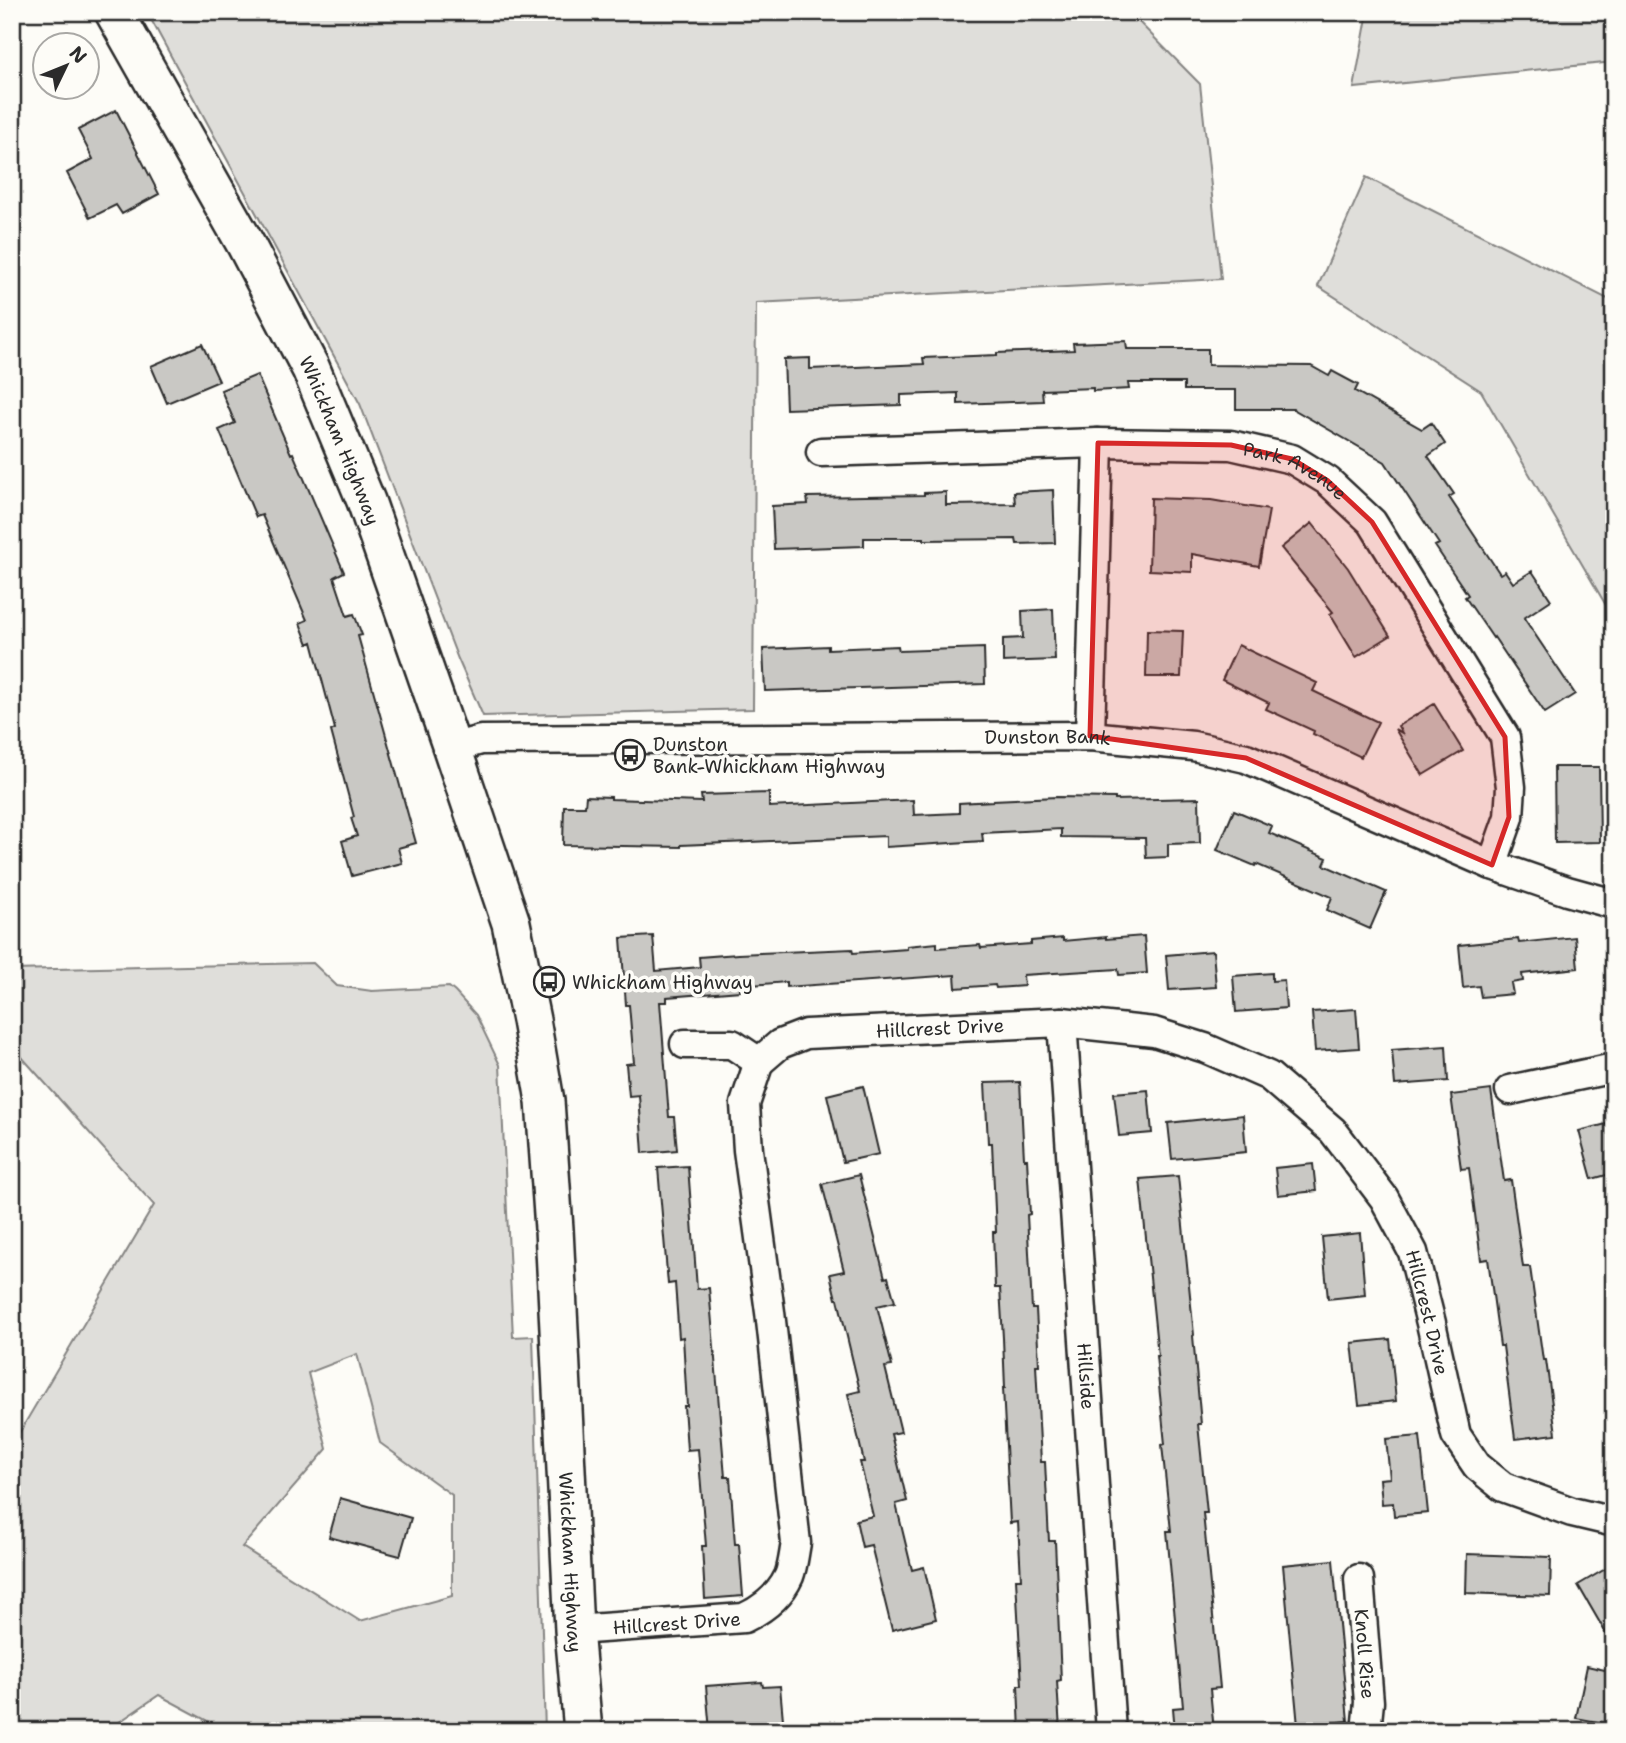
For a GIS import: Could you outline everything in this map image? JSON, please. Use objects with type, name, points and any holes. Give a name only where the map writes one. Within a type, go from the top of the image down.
[{"type":"main road","name":"Whickham Highway","points":[[114,12],[246,245],[312,369],[366,501],[511,923],[544,1101],[554,1228],[574,1630],[583,1731]]},
{"type":"street","name":"Park Avenue","points":[[821,452],[1098,443],[1231,445],[1292,460],[1328,481],[1372,522],[1505,737],[1511,787],[1509,817],[1492,865]]},
{"type":"street","points":[[1090,736],[1098,443]]},
{"type":"street","name":"Dunston Bank","points":[[452,748],[481,740],[1090,736],[1192,746],[1246,758],[1492,865],[1614,904]]},
{"type":"street","name":"Hillcrest Drive","points":[[574,1630],[744,1618],[763,1609],[789,1576],[796,1543],[770,1312],[748,1150],[745,1104],[759,1062],[780,1044],[806,1034],[1062,1022],[1154,1031],[1205,1048],[1269,1076],[1333,1131],[1384,1198],[1413,1252],[1432,1323],[1456,1435],[1477,1466],[1503,1487],[1572,1512],[1614,1522]]},
{"type":"street","name":"Hillside","points":[[1062,1022],[1111,1731]]},
{"type":"street","points":[[685,1044],[732,1044],[759,1062]]},
{"type":"street","points":[[1510,1090],[1614,1068]]},
{"type":"street","name":"Knoll Rise","points":[[1359,1579],[1369,1702],[1366,1731]]},
{"type":"highlighted area","points":[[1098,443],[1231,445],[1292,459],[1328,481],[1372,522],[1505,737],[1509,817],[1492,865],[1246,758],[1090,736]]},
{"type":"shaded area","points":[[147,12],[1129,12],[1200,84],[1221,279],[756,303],[753,709],[483,716],[458,659],[360,404]]},
{"type":"shaded area","points":[[1368,12],[1614,12],[1614,62],[1354,88]]},
{"type":"shaded area","points":[[1366,177],[1614,302],[1614,619],[1481,391],[1318,286]]},
{"type":"shaded area","points":[[313,963],[337,986],[372,991],[449,987],[476,1015],[500,1065],[513,1337],[533,1336],[545,1731],[226,1731],[159,1695],[106,1731],[12,1731],[12,1441],[154,1205],[12,1046],[12,970]],"holes":[[[357,1354],[380,1443],[452,1495],[452,1596],[360,1621],[242,1547],[327,1449],[308,1373]]]},
{"type":"building","points":[[116,110],[159,194],[122,214],[116,205],[90,218],[67,173],[93,159],[78,130]]},
{"type":"building","points":[[1126,341],[1127,349],[1208,349],[1208,365],[1311,366],[1329,376],[1332,371],[1358,385],[1355,391],[1422,429],[1431,423],[1445,444],[1428,456],[1454,494],[1449,497],[1500,574],[1505,571],[1513,583],[1532,571],[1551,600],[1524,618],[1575,694],[1545,713],[1465,597],[1468,595],[1435,546],[1439,544],[1385,462],[1293,409],[1236,409],[1236,390],[1184,390],[1184,383],[1128,383],[1129,389],[1042,390],[1043,401],[958,404],[958,393],[901,395],[901,405],[786,409],[784,359],[810,358],[810,369],[924,364],[923,358],[1074,350],[1073,343]]},
{"type":"building","points":[[202,344],[219,381],[167,403],[151,366]]},
{"type":"building","points":[[257,375],[344,572],[334,577],[347,616],[354,614],[362,635],[358,636],[416,843],[398,848],[402,863],[352,876],[342,841],[357,836],[351,818],[354,817],[331,731],[335,729],[312,642],[308,644],[300,623],[307,620],[262,515],[256,517],[219,430],[235,423],[221,390]]},
{"type":"building","points":[[1053,490],[1055,543],[1017,544],[1016,539],[864,538],[864,546],[774,549],[772,506],[808,504],[807,497],[924,495],[946,492],[946,505],[1015,504],[1014,492]]},
{"type":"building","points":[[1151,498],[1211,500],[1269,510],[1259,566],[1192,554],[1192,572],[1149,570]]},
{"type":"building","points":[[1312,523],[1348,568],[1390,636],[1356,657],[1330,614],[1333,612],[1281,548]]},
{"type":"building","points":[[1053,609],[1055,660],[1003,662],[1003,639],[1023,638],[1022,611]]},
{"type":"building","points":[[1147,630],[1183,631],[1181,677],[1146,677]]},
{"type":"building","points":[[1238,645],[1317,683],[1313,691],[1378,722],[1361,757],[1266,709],[1269,703],[1222,680]]},
{"type":"building","points":[[828,646],[828,649],[898,646],[899,651],[984,648],[985,684],[765,691],[763,649]]},
{"type":"building","points":[[1434,704],[1463,751],[1423,775],[1395,729],[1402,733],[1398,726]]},
{"type":"building","points":[[1554,767],[1599,767],[1600,842],[1555,843]]},
{"type":"building","points":[[769,793],[769,807],[913,800],[914,815],[959,813],[959,803],[993,800],[1057,797],[1115,800],[1199,798],[1200,843],[1168,844],[1168,857],[1146,858],[1145,838],[1061,837],[1061,829],[982,833],[983,841],[886,847],[886,836],[681,847],[563,845],[564,806],[585,806],[586,796],[702,802],[701,795]]},
{"type":"building","points":[[1234,810],[1272,826],[1269,833],[1327,858],[1324,865],[1386,892],[1370,929],[1327,910],[1332,897],[1217,850]]},
{"type":"building","points":[[653,936],[656,971],[700,967],[699,957],[738,954],[852,949],[853,953],[907,949],[907,946],[937,943],[937,948],[980,945],[981,948],[1063,938],[1063,941],[1144,936],[1147,973],[1119,975],[1118,969],[1023,975],[1024,986],[996,988],[995,985],[956,988],[955,975],[786,987],[786,982],[740,986],[740,991],[667,997],[667,1002],[660,1002],[669,1117],[674,1117],[677,1150],[643,1153],[639,1095],[629,1096],[626,1064],[634,1063],[621,938]]},
{"type":"building","points":[[1575,937],[1578,968],[1522,974],[1523,981],[1511,983],[1513,994],[1481,997],[1479,986],[1463,988],[1459,945],[1518,939],[1519,943]]},
{"type":"building","points":[[1213,951],[1216,987],[1169,990],[1166,955]]},
{"type":"building","points":[[1272,973],[1272,981],[1284,980],[1286,1008],[1236,1012],[1233,976]]},
{"type":"building","points":[[1356,1009],[1359,1048],[1315,1051],[1312,1012]]},
{"type":"building","points":[[1446,1046],[1448,1081],[1395,1085],[1392,1050]]},
{"type":"building","points":[[1020,1082],[1030,1214],[1027,1215],[1032,1309],[1036,1309],[1041,1462],[1045,1462],[1049,1541],[1055,1541],[1061,1680],[1057,1681],[1060,1731],[1020,1731],[1018,1685],[1022,1685],[1016,1579],[1021,1579],[1018,1522],[1010,1523],[1000,1288],[995,1288],[993,1232],[996,1232],[992,1143],[988,1143],[985,1083]]},
{"type":"building","points":[[863,1086],[879,1154],[843,1162],[827,1095]]},
{"type":"building","points":[[1148,1090],[1152,1133],[1119,1136],[1114,1093]]},
{"type":"building","points":[[1491,1090],[1504,1181],[1511,1180],[1523,1267],[1530,1267],[1556,1434],[1515,1439],[1488,1259],[1481,1260],[1469,1168],[1461,1169],[1451,1095]]},
{"type":"building","points":[[1243,1115],[1246,1152],[1172,1159],[1168,1123]]},
{"type":"building","points":[[1614,1122],[1614,1173],[1592,1179],[1579,1131]]},
{"type":"building","points":[[1313,1164],[1316,1191],[1278,1195],[1275,1168]]},
{"type":"building","points":[[688,1166],[697,1289],[709,1288],[725,1477],[730,1477],[735,1544],[739,1544],[743,1596],[705,1599],[702,1546],[706,1546],[698,1449],[687,1450],[683,1337],[679,1338],[675,1283],[668,1284],[658,1168]]},
{"type":"building","points":[[859,1175],[885,1278],[888,1277],[895,1302],[877,1306],[892,1366],[885,1367],[901,1432],[891,1434],[907,1501],[896,1504],[912,1570],[924,1567],[936,1619],[892,1630],[871,1545],[862,1547],[856,1520],[873,1516],[848,1394],[860,1391],[830,1274],[844,1271],[822,1184]]},
{"type":"building","points":[[1178,1176],[1194,1335],[1201,1424],[1198,1424],[1207,1513],[1203,1513],[1220,1688],[1210,1689],[1214,1731],[1175,1731],[1173,1708],[1183,1707],[1167,1531],[1171,1531],[1162,1445],[1165,1444],[1158,1356],[1140,1179]]},
{"type":"building","points":[[1360,1233],[1365,1295],[1328,1299],[1322,1237]]},
{"type":"building","points":[[1390,1339],[1396,1401],[1359,1405],[1352,1343]]},
{"type":"building","points":[[1420,1436],[1428,1513],[1394,1516],[1393,1503],[1382,1504],[1380,1479],[1390,1478],[1386,1439]]},
{"type":"building","points":[[340,1498],[411,1518],[400,1556],[329,1537]]},
{"type":"building","points":[[1467,1554],[1551,1557],[1550,1596],[1466,1593]]},
{"type":"building","points":[[1333,1560],[1348,1721],[1298,1726],[1283,1565]]},
{"type":"building","points":[[1614,1564],[1614,1647],[1578,1585]]},
{"type":"building","points":[[1587,1666],[1614,1672],[1614,1725],[1576,1718]]},
{"type":"building","points":[[762,1682],[763,1687],[780,1686],[784,1731],[710,1731],[706,1686]]},
{"type":"place","name":"Dunston Bank-Whickham Highway","points":[[630,755]]},
{"type":"place","name":"Whickham Highway","points":[[549,982]]}]
